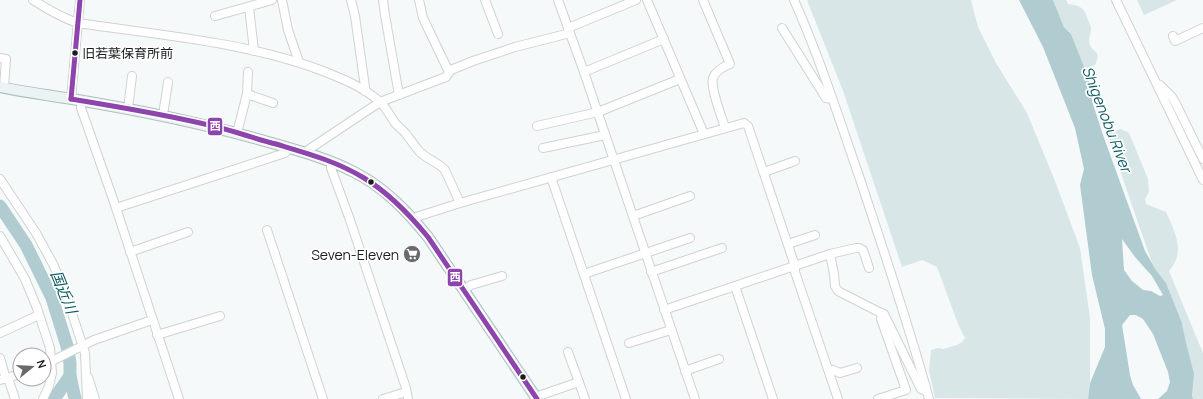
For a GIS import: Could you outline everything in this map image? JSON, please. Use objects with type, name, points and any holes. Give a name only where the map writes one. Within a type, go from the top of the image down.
[{"type":"main road","points":[[2,88],[76,99],[163,115],[290,148],[331,162],[354,172],[387,194],[413,218],[428,237],[536,398]]},
{"type":"street","points":[[80,0],[76,99],[81,108],[116,208],[179,399]]},
{"type":"street","points":[[215,16],[272,0]]},
{"type":"street","points":[[282,0],[288,30],[299,62]]},
{"type":"street","points":[[351,0],[355,16],[366,87],[365,91]]},
{"type":"street","points":[[383,0],[384,15],[399,95]]},
{"type":"street","points":[[419,0],[423,18],[449,72]]},
{"type":"street","points":[[485,0],[498,34]]},
{"type":"street","points":[[558,0],[598,112],[694,399]]},
{"type":"street","points":[[305,153],[380,102],[446,77],[451,70],[473,61],[569,30],[636,0]]},
{"type":"street","points":[[647,0],[704,134]]},
{"type":"street","points":[[703,0],[730,64],[720,69],[713,78],[712,86],[726,128]]},
{"type":"street","points":[[794,0],[805,25],[832,99],[904,311],[928,395]]},
{"type":"street","points":[[1116,0],[1203,180]]},
{"type":"street","points":[[35,1],[44,8],[78,23],[218,43],[299,62],[345,79],[380,102],[395,123],[406,133],[420,152],[442,166],[460,203]]},
{"type":"street","points":[[249,6],[254,51]]},
{"type":"street","points":[[782,28],[826,98],[832,99]]},
{"type":"street","points":[[1173,36],[1175,41],[1203,28]]},
{"type":"street","points":[[584,72],[664,39]]},
{"type":"street","points":[[0,58],[6,59],[2,88]]},
{"type":"street","points":[[237,133],[247,94],[248,72]]},
{"type":"street","points":[[128,109],[132,76]]},
{"type":"street","points":[[537,126],[598,112],[680,79]]},
{"type":"street","points":[[163,115],[168,82]]},
{"type":"street","points":[[1157,84],[1164,88],[1176,104],[1203,159]]},
{"type":"street","points":[[247,94],[274,103]]},
{"type":"street","points":[[413,218],[460,203],[744,123],[748,126],[764,172],[795,266],[795,272],[838,399]]},
{"type":"street","points":[[544,148],[605,135]]},
{"type":"street","points":[[116,208],[285,153],[290,148]]},
{"type":"street","points":[[764,172],[795,161]]},
{"type":"street","points":[[331,162],[331,168],[350,220],[406,388],[407,395],[383,399]]},
{"type":"street","points":[[551,177],[626,399]]},
{"type":"street","points":[[0,178],[36,233],[53,264],[64,289],[85,353],[87,399]]},
{"type":"street","points":[[633,216],[690,196]]},
{"type":"street","points":[[267,230],[323,399]]},
{"type":"street","points":[[130,252],[188,232]]},
{"type":"street","points":[[788,244],[815,235]]},
{"type":"street","points":[[0,236],[25,279],[50,347]]},
{"type":"street","points":[[584,274],[690,238]]},
{"type":"street","points":[[651,272],[722,248]]},
{"type":"street","points":[[664,310],[830,254],[860,248],[863,250],[869,268]]},
{"type":"street","points":[[830,254],[835,286],[838,291],[884,314],[921,389],[928,395]]},
{"type":"street","points":[[463,290],[471,285],[502,276]]},
{"type":"street","points":[[735,286],[773,399]]},
{"type":"street","points":[[878,312],[906,390],[878,399]]},
{"type":"street","points":[[0,333],[39,315]]},
{"type":"street","points":[[157,335],[220,316]]},
{"type":"street","points":[[52,361],[94,340],[152,320]]},
{"type":"street","points":[[629,343],[671,330]]},
{"type":"street","points":[[568,352],[585,399]]},
{"type":"street","points":[[0,358],[5,379],[15,399]]},
{"type":"street","points":[[685,371],[719,359]]},
{"type":"street","points":[[829,371],[833,370],[840,373],[856,368]]},
{"type":"street","points":[[86,369],[95,399]]},
{"type":"street","points":[[536,398],[579,382]]},
{"type":"street","points":[[43,399],[49,387]]},
{"type":"shaded area","points":[[807,0],[971,0],[978,27],[996,63],[1027,113],[1055,181],[1080,248],[1090,318],[1090,383],[1088,399],[935,398],[929,371],[931,350],[938,348],[943,349],[957,345],[965,338],[958,324],[937,267],[922,260],[902,267],[843,91]]},
{"type":"shaded area","points":[[1053,0],[1066,0],[1068,4],[1079,7],[1085,12],[1091,27],[1089,39],[1090,45],[1098,56],[1095,65],[1085,69],[1071,34],[1064,27]]},
{"type":"shaded area","points":[[1137,0],[1177,0],[1144,15]]},
{"type":"shaded area","points":[[1121,129],[1129,133],[1148,179],[1149,192],[1145,199],[1146,204],[1166,212],[1173,227],[1178,249],[1177,257],[1169,271],[1203,353],[1203,399],[1193,399],[1182,323],[1166,283],[1156,270],[1151,260],[1107,133]]},
{"type":"water","points":[[1019,0],[1053,0],[1064,27],[1071,34],[1092,91],[1092,101],[1103,135],[1145,251],[1156,270],[1166,283],[1182,323],[1194,374],[1193,399],[1158,399],[1167,391],[1170,382],[1168,372],[1153,334],[1143,319],[1136,315],[1130,315],[1122,325],[1130,375],[1133,385],[1141,399],[1088,399],[1090,383],[1105,347],[1105,329],[1092,275],[1080,185],[1084,169],[1075,128],[1043,47]],"holes":[[[1122,239],[1135,257],[1152,276],[1163,295],[1160,296],[1151,291],[1143,290],[1132,281],[1124,270]]]},
{"type":"waterway","name":"国近川","points":[[0,206],[26,245],[52,298],[67,346],[70,363],[70,376],[75,399]]},
{"type":"waterway","points":[[54,399],[70,376]]},
{"type":"transit line","name":"西","points":[[71,99],[80,0]]},
{"type":"transit line","name":"西","points":[[71,99],[163,115],[224,129],[321,158],[364,178],[382,190],[398,204],[428,237],[537,399]]},
{"type":"place","name":"旧若葉保育所前","points":[[75,53]]},
{"type":"place","name":"Seven-Eleven","points":[[412,254]]},
{"type":"water label","name":"Shigenobu River","points":[[1107,119]]}]
